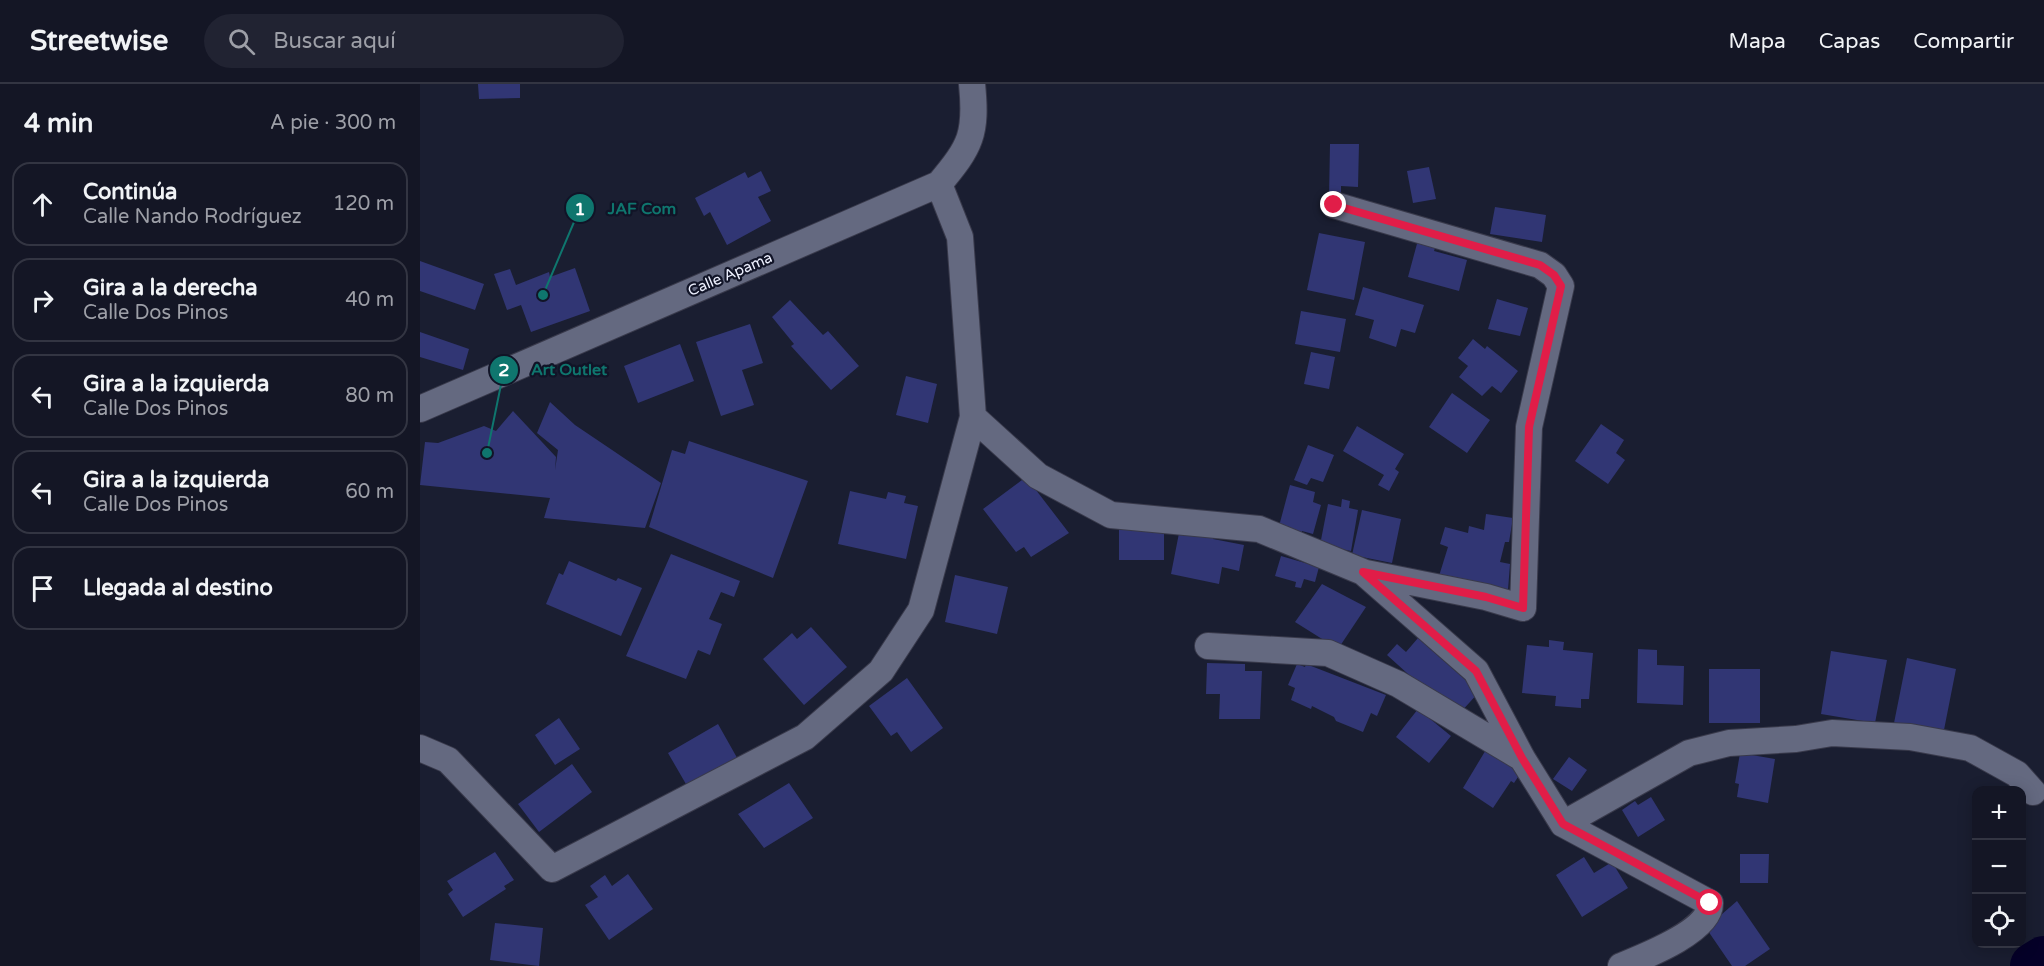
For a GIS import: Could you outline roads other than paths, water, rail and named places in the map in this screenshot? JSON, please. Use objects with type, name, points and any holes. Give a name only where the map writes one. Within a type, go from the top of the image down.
[{"type":"street","name":"Calle Apama","points":[[420,409],[939,184],[966,153],[975,114],[972,84]]},
{"type":"street","points":[[420,748],[448,760],[552,869],[805,737],[881,671],[921,610],[973,417],[960,237],[939,184]]},
{"type":"street","points":[[973,417],[1038,476],[1111,515],[1259,529],[1363,572],[1486,597],[1523,608],[1529,427],[1561,286],[1554,275],[1540,265],[1334,205]]},
{"type":"street","points":[[1363,572],[1476,671],[1522,758],[1563,824],[1710,903],[1710,912],[1705,920],[1661,950],[1621,966]]},
{"type":"street","points":[[1208,646],[1328,653],[1398,684],[1522,758]]},
{"type":"street","points":[[1563,824],[1689,753],[1729,743],[1796,739],[1832,733],[1910,737],[1970,748],[2017,774],[2033,792]]},
{"type":"waterway","points":[[2034,966],[2044,960]]},
{"type":"place","name":"JAF Com","points":[[543,295]]},
{"type":"place","name":"Art Outlet","points":[[487,453]]}]
